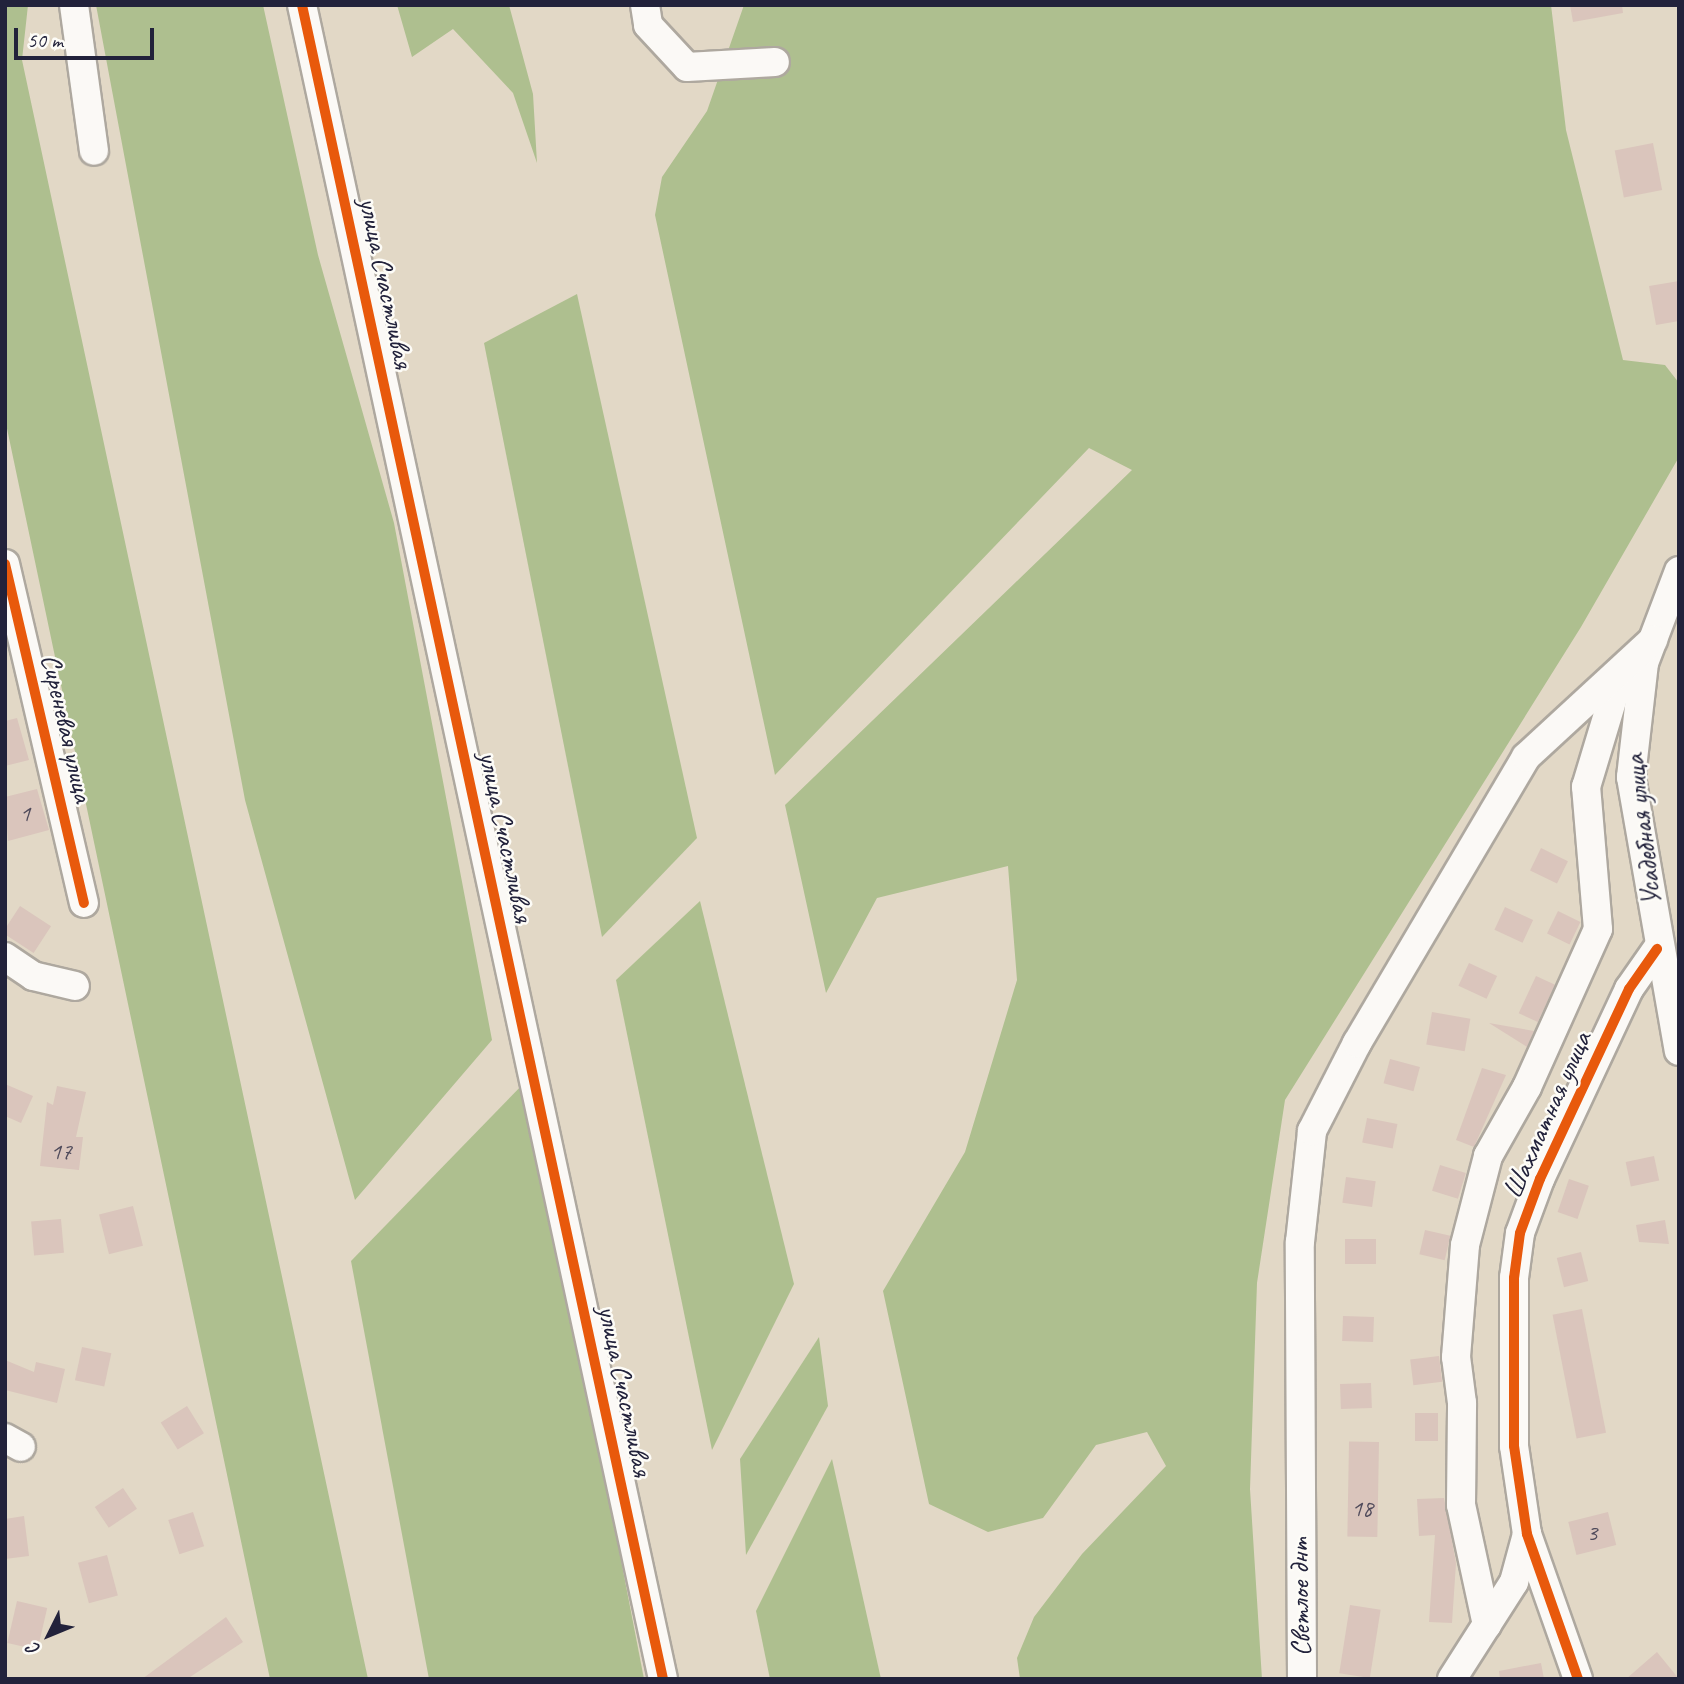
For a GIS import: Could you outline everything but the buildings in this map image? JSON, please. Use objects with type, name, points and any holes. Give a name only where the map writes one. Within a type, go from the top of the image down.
[{"type":"street","points":[[74,5],[94,151]]},
{"type":"street","name":"улица Счастливая","points":[[302,5],[663,1679]]},
{"type":"street","points":[[645,5],[648,25],[687,67],[775,62]]},
{"type":"street","name":"Сиреневая улица","points":[[5,564],[84,903]]},
{"type":"street","name":"Усадебная улица","points":[[1679,571],[1653,639],[1632,729],[1631,776],[1657,949],[1679,1051]]},
{"type":"street","name":"Светлое днт","points":[[1302,1679],[1298,1515],[1300,1242],[1312,1131],[1357,1042],[1526,757],[1653,639]]},
{"type":"street","points":[[1487,1625],[1461,1505],[1462,1403],[1456,1357],[1465,1245],[1488,1156],[1527,1087],[1598,929],[1586,787],[1621,669]]},
{"type":"street","name":"Шахматная улица","points":[[1578,1679],[1527,1534],[1512,1382],[1520,1233],[1581,1087],[1629,989],[1657,949]]},
{"type":"street","points":[[5,957],[33,976],[75,986]]},
{"type":"street","points":[[1452,1679],[1514,1582],[1527,1534]]},
{"type":"green space","points":[[5,5],[28,5],[22,60],[368,1679],[270,1679],[5,419]]},
{"type":"green space","points":[[96,5],[263,5],[318,255],[394,523],[492,1040],[355,1200],[245,800]]},
{"type":"green space","points":[[397,5],[509,5],[533,94],[537,163],[513,93],[453,29],[412,57]]},
{"type":"green space","points":[[744,5],[1551,5],[1566,130],[1623,360],[1665,365],[1679,383],[1679,457],[1581,627],[1285,1100],[1257,1283],[1250,1489],[1262,1679],[1020,1679],[1017,1658],[1034,1617],[1082,1554],[1166,1466],[1147,1432],[1096,1445],[1043,1518],[988,1532],[929,1504],[883,1291],[965,1152],[1017,980],[1008,866],[877,898],[826,993],[785,805],[1132,470],[1089,448],[775,775],[655,215],[662,177],[707,111]]},
{"type":"green space","points":[[577,294],[697,838],[602,937],[484,343]]},
{"type":"green space","points":[[700,901],[794,1284],[712,1450],[616,980]]},
{"type":"green space","points":[[528,1079],[644,1679],[429,1679],[351,1261]]},
{"type":"green space","points":[[819,1337],[828,1406],[746,1555],[740,1459]]},
{"type":"green space","points":[[832,1459],[881,1679],[770,1679],[756,1611]]},
{"type":"cycle path","points":[[302,5],[663,1679]]},
{"type":"cycle path","points":[[5,564],[84,903]]},
{"type":"cycle path","points":[[1578,1679],[1527,1534],[1514,1446],[1514,1278],[1520,1233],[1540,1179],[1629,989],[1657,949]]}]
